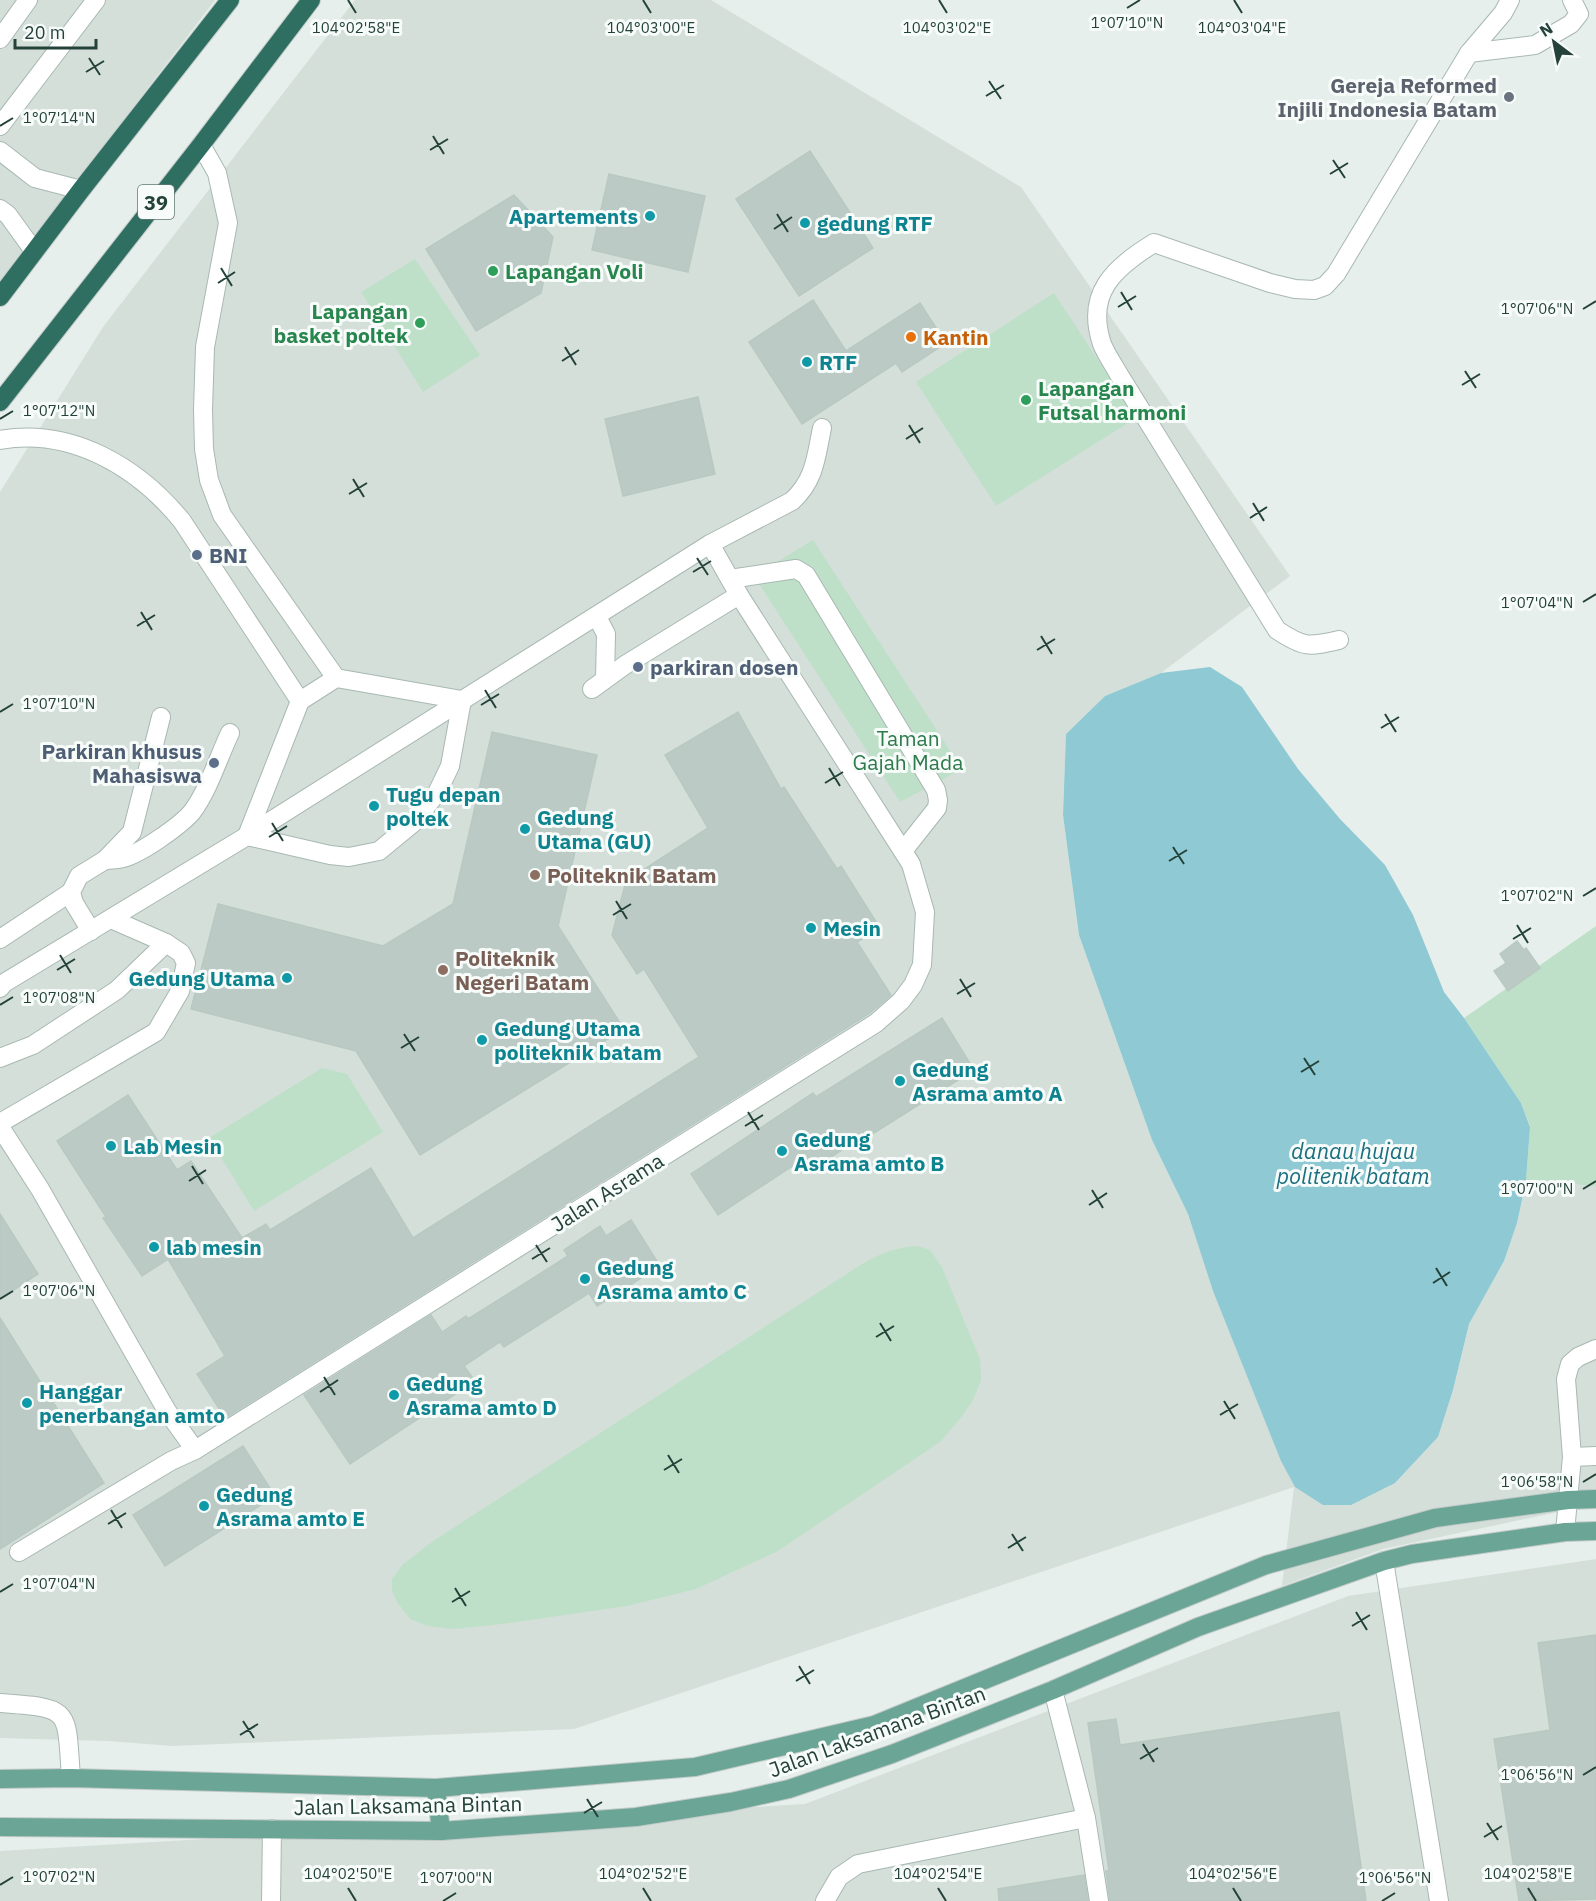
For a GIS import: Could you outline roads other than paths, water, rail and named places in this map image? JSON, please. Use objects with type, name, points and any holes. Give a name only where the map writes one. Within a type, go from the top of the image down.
[{"type":"highway","points":[[0,297],[81,189],[230,0]]},
{"type":"highway","name":"39","points":[[0,402],[311,0]]},
{"type":"main road","name":"Jalan Laksamana Bintan","points":[[0,1779],[71,1778],[436,1788],[694,1767],[874,1725],[1266,1564],[1435,1518],[1568,1500],[1596,1499]]},
{"type":"main road","name":"Jalan Laksamana Bintan","points":[[0,1827],[441,1831],[636,1817],[731,1802],[789,1789],[892,1754],[1053,1690],[1198,1627],[1383,1561],[1412,1554],[1566,1532],[1596,1531]]},
{"type":"main road","points":[[436,1788],[441,1831]]},
{"type":"lane","points":[[0,126],[96,0]]},
{"type":"lane","points":[[1339,640],[1311,646],[1294,641],[1277,630],[1102,345],[1097,323],[1100,297],[1110,276],[1132,256],[1154,243],[1270,284],[1314,290],[1324,286],[1336,274],[1469,53],[1503,13],[1510,0]]},
{"type":"lane","points":[[1469,53],[1536,45],[1571,24],[1579,14],[1572,0]]},
{"type":"lane","points":[[0,39],[22,2]]},
{"type":"lane","points":[[201,145],[218,173],[228,223],[205,347],[203,420],[204,449],[209,480],[222,515],[336,678]]},
{"type":"lane","points":[[0,152],[35,178],[81,189]]},
{"type":"lane","points":[[0,209],[8,215],[34,251]]},
{"type":"lane","points":[[0,988],[4,982],[247,836],[710,544],[792,501],[803,491],[813,471],[822,428]]},
{"type":"lane","points":[[0,440],[21,436],[66,441],[80,445],[108,459],[164,498],[182,521],[300,701]]},
{"type":"lane","name":"Jalan Asrama","points":[[19,1552],[171,1461],[195,1450],[876,1023],[901,1001],[913,985],[922,965],[925,912],[911,864],[710,544]]},
{"type":"lane","points":[[597,617],[606,634],[599,684],[735,587],[795,569],[806,575],[936,790],[937,808],[903,851]]},
{"type":"lane","points":[[247,836],[300,701],[336,678],[462,700]]},
{"type":"lane","points":[[247,836],[330,855],[349,857],[379,851],[414,823],[437,793],[450,766],[462,700]]},
{"type":"lane","points":[[0,939],[71,892],[79,876],[105,860],[132,832],[161,717]]},
{"type":"lane","points":[[105,860],[124,858],[145,847],[170,831],[191,813],[230,733]]},
{"type":"lane","points":[[71,892],[74,903],[91,931]]},
{"type":"lane","points":[[111,919],[166,943],[181,953],[186,963],[180,990],[156,1032],[0,1125],[40,1189],[167,1411],[195,1450]]},
{"type":"lane","points":[[0,1058],[33,1045],[117,990],[166,943]]},
{"type":"lane","points":[[1566,1532],[1572,1456],[1566,1379],[1570,1364],[1578,1357],[1596,1349]]},
{"type":"lane","points":[[1572,1456],[1596,1456]]},
{"type":"lane","points":[[1383,1561],[1439,1901]]},
{"type":"lane","points":[[1053,1690],[1086,1818],[1099,1901]]},
{"type":"lane","points":[[0,1703],[53,1709],[62,1716],[67,1724],[71,1778]]},
{"type":"lane","points":[[825,1901],[839,1876],[858,1864],[1086,1818]]},
{"type":"lane","points":[[271,1901],[272,1829]]},
{"type":"water","name":"danau hujau politenik batam","points":[[1210,667],[1242,687],[1298,769],[1340,819],[1385,865],[1413,915],[1444,992],[1521,1103],[1530,1127],[1526,1181],[1517,1223],[1504,1261],[1469,1324],[1453,1390],[1438,1437],[1395,1483],[1351,1505],[1323,1505],[1295,1487],[1281,1461],[1213,1291],[1188,1214],[1152,1140],[1079,935],[1063,815],[1066,734],[1105,696],[1161,673]]},
{"type":"place","name":"Gereja Reformed Injili Indonesia Batam","points":[[1509,97]]},
{"type":"place","name":"Apartements","points":[[650,216]]},
{"type":"place","name":"gedung RTF","points":[[805,223]]},
{"type":"place","name":"Lapangan Voli","points":[[493,271]]},
{"type":"place","name":"Lapangan basket poltek","points":[[420,323]]},
{"type":"place","name":"Kantin","points":[[911,337]]},
{"type":"place","name":"RTF","points":[[807,362]]},
{"type":"place","name":"Lapangan Futsal harmoni","points":[[1026,400]]},
{"type":"place","name":"BNI","points":[[197,555]]},
{"type":"place","name":"parkiran dosen","points":[[638,667]]},
{"type":"place","name":"Parkiran khusus Mahasiswa","points":[[214,763]]},
{"type":"place","name":"Tugu depan poltek","points":[[374,806]]},
{"type":"place","name":"Gedung Utama (GU)","points":[[525,829]]},
{"type":"place","name":"Politeknik Batam","points":[[535,875]]},
{"type":"place","name":"Mesin","points":[[811,928]]},
{"type":"place","name":"Politeknik Negeri Batam","points":[[443,970]]},
{"type":"place","name":"Gedung Utama","points":[[287,978]]},
{"type":"place","name":"Gedung Utama politeknik batam","points":[[482,1040]]},
{"type":"place","name":"Gedung Asrama amto A","points":[[900,1081]]},
{"type":"place","name":"Lab Mesin","points":[[111,1146]]},
{"type":"place","name":"Gedung Asrama amto B","points":[[782,1151]]},
{"type":"place","name":"lab mesin","points":[[154,1247]]},
{"type":"place","name":"Gedung Asrama amto C","points":[[585,1279]]},
{"type":"place","name":"Gedung Asrama amto D","points":[[394,1395]]},
{"type":"place","name":"Hanggar penerbangan amto","points":[[27,1403]]},
{"type":"place","name":"Gedung Asrama amto E","points":[[204,1506]]},
{"type":"park label","name":"Taman Gajah Mada","points":[[908,750]]}]
